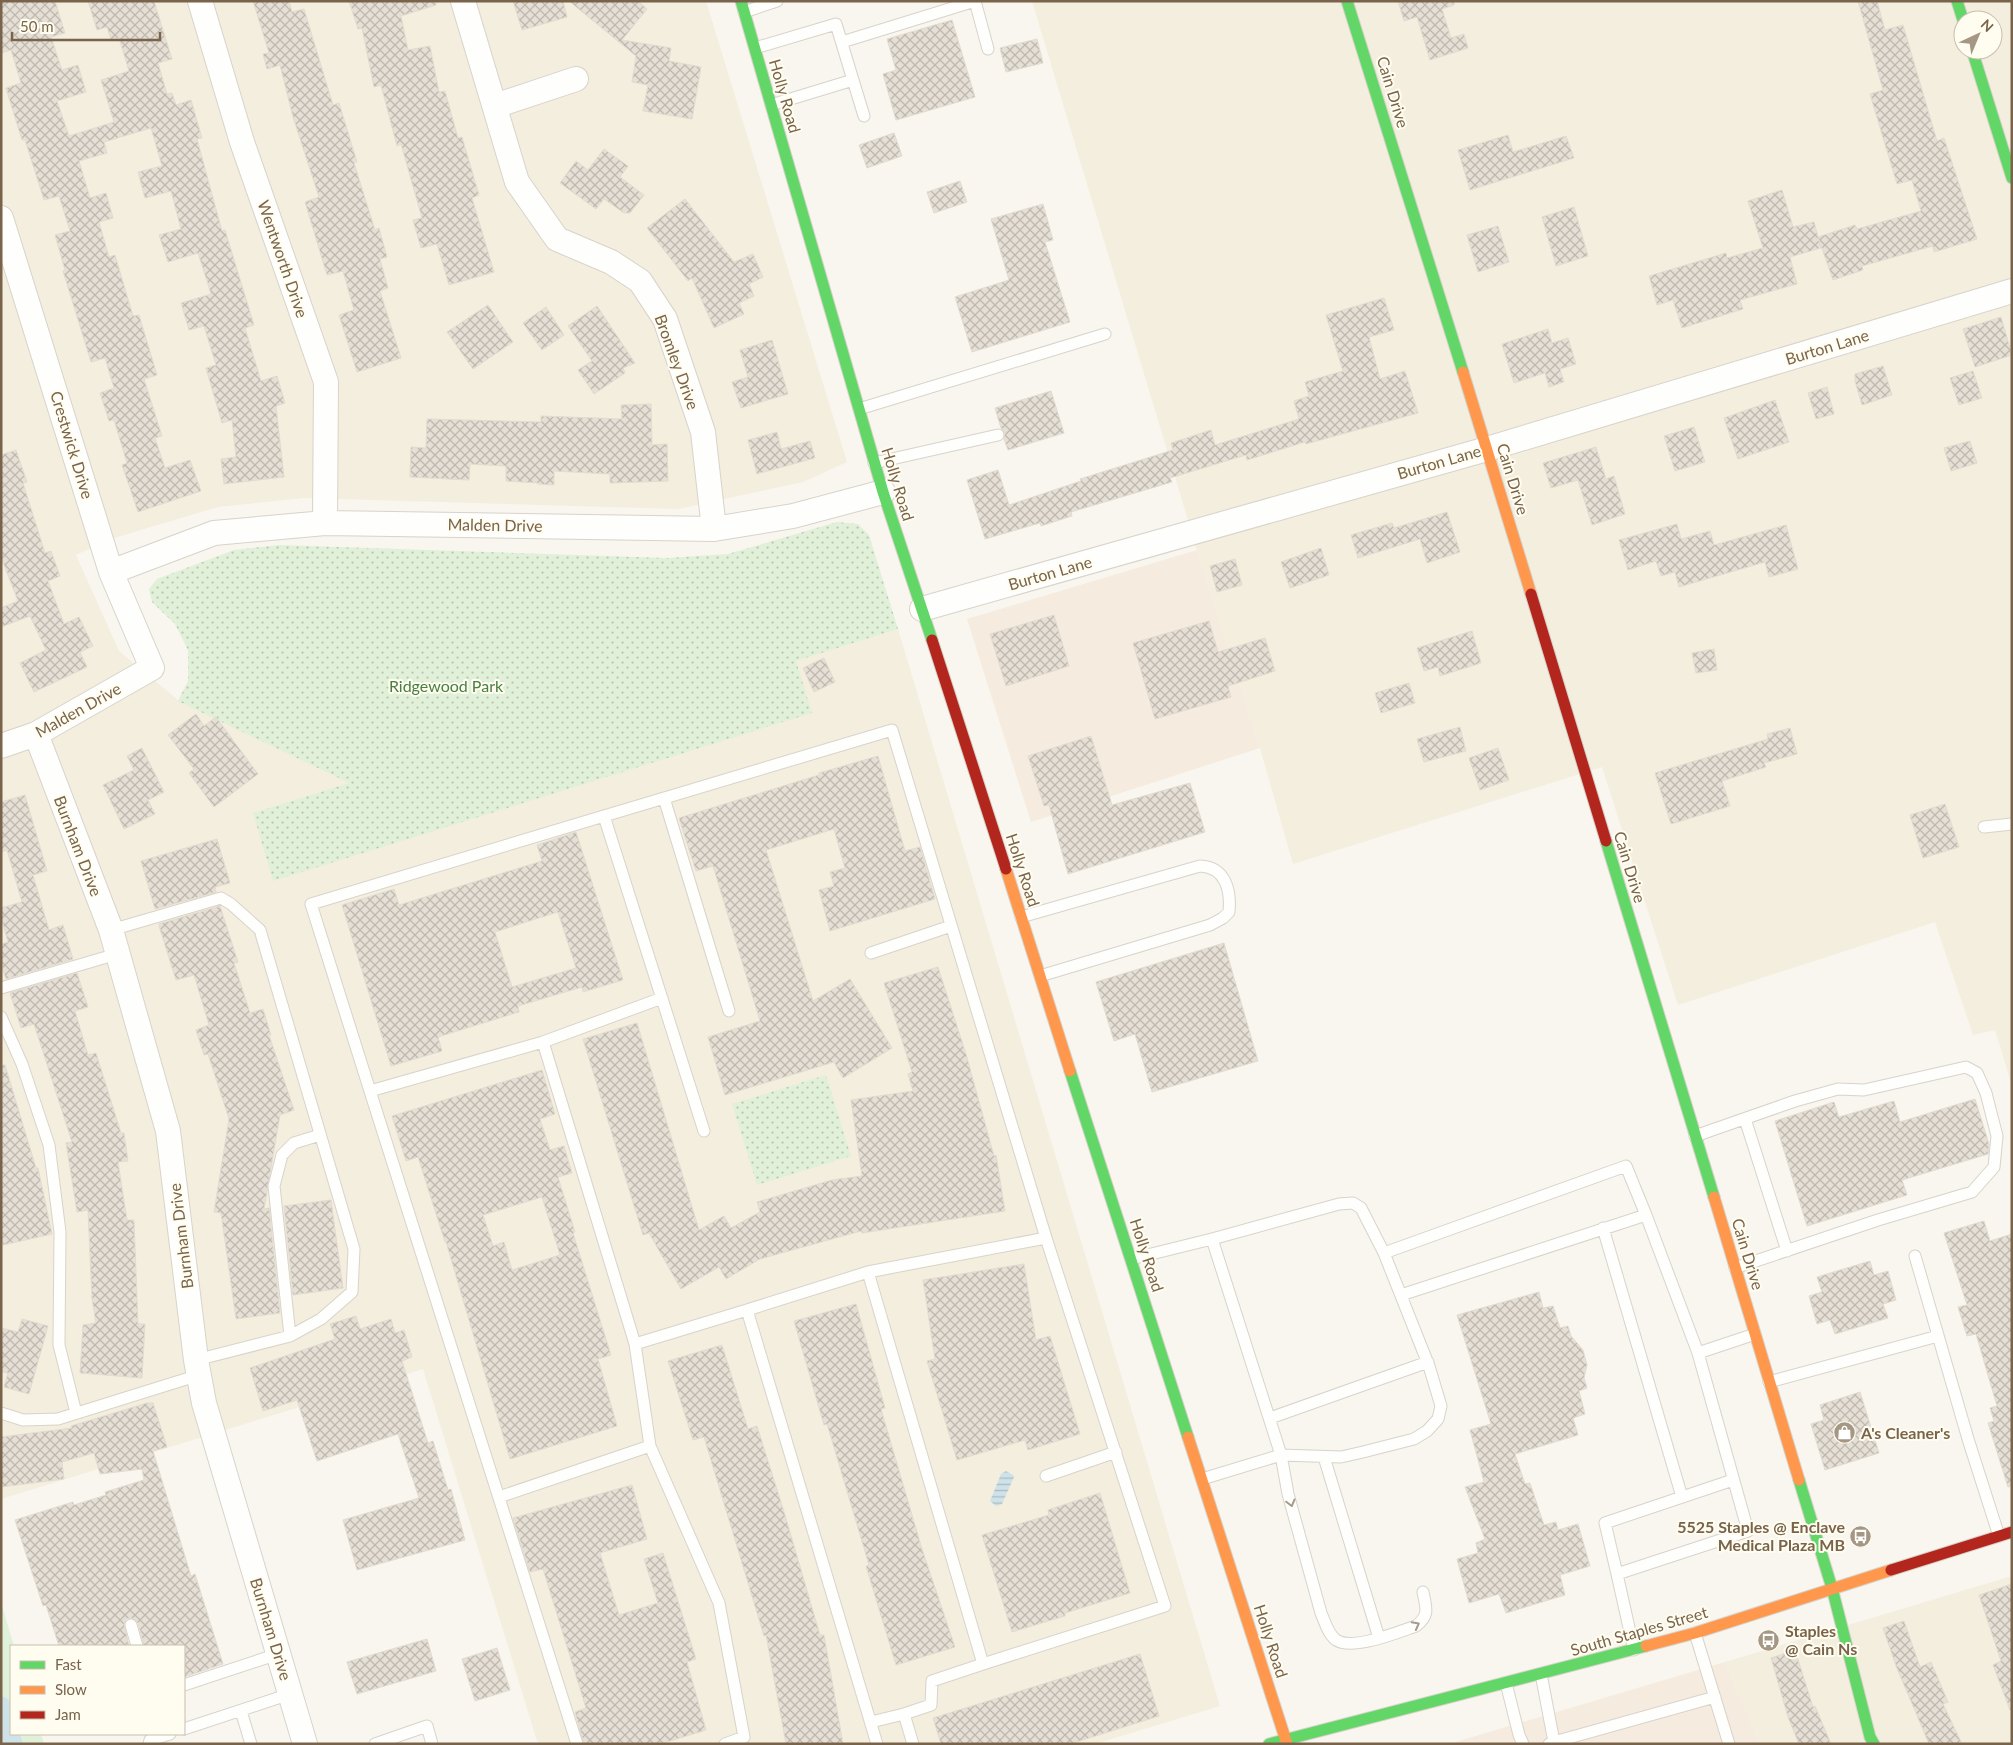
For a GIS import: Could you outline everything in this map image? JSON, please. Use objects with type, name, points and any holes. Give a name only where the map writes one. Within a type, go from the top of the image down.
[{"type":"main road","name":"Cain Drive","points":[[1347,1],[1486,449],[1832,1588],[1870,1738],[1874,1744]]},
{"type":"main road","name":"Holly Road","points":[[743,6],[883,492],[1286,1741]]},
{"type":"main road","points":[[1975,60],[2012,178]]},
{"type":"main road","name":"South Staples Street","points":[[1269,1744],[1696,1633],[2012,1532]]},
{"type":"street","name":"Wentworth Drive","points":[[200,1],[242,142],[326,382],[325,523]]},
{"type":"street","name":"Bromley Drive","points":[[463,1],[517,182],[557,240],[611,262],[640,281],[665,319],[702,432],[714,529]]},
{"type":"street","points":[[495,106],[576,79]]},
{"type":"street","name":"Crestwick Drive","points":[[1,218],[111,572],[152,668]]},
{"type":"street","name":"Burton Lane","points":[[922,609],[1486,449],[2012,291]]},
{"type":"street","name":"Malden Drive","points":[[111,572],[214,533],[325,523],[714,529],[793,516],[883,492]]},
{"type":"street","name":"Malden Drive","points":[[1,746],[36,734],[152,668]]},
{"type":"street","name":"Burnham Drive","points":[[36,734],[111,930],[116,954],[168,1131],[197,1367],[204,1403],[305,1744]]},
{"type":"lane","points":[[743,6],[777,1]]},
{"type":"lane","points":[[842,42],[975,1],[988,50]]},
{"type":"lane","points":[[754,48],[836,24],[864,116]]},
{"type":"lane","points":[[771,105],[853,80]]},
{"type":"lane","points":[[859,409],[1105,334]]},
{"type":"lane","points":[[874,463],[998,435]]},
{"type":"lane","points":[[577,1744],[311,904],[892,730],[1046,1238],[1165,1606],[932,1680],[931,1706],[871,1722]]},
{"type":"lane","points":[[664,798],[729,1011]]},
{"type":"lane","points":[[604,816],[704,1131]]},
{"type":"lane","points":[[1984,827],[2012,824]]},
{"type":"lane","points":[[1021,917],[1200,866],[1209,866],[1224,877],[1228,889],[1229,912],[1223,918],[1210,925],[1040,976]]},
{"type":"lane","points":[[1,1413],[23,1420],[58,1419],[76,1413],[197,1367],[290,1336],[321,1319],[352,1292],[354,1249],[260,930],[222,898],[111,930]]},
{"type":"lane","points":[[871,953],[952,926]]},
{"type":"lane","points":[[1,988],[116,954]]},
{"type":"lane","points":[[370,1091],[543,1042],[662,998]]},
{"type":"lane","points":[[1,1017],[22,1064],[49,1146],[60,1232],[59,1345],[76,1413]]},
{"type":"lane","points":[[543,1042],[635,1344],[650,1446],[719,1602],[744,1738],[725,1744]]},
{"type":"lane","points":[[1695,1136],[1795,1101],[1838,1089],[1864,1090],[1966,1067],[1977,1073],[1986,1093],[1997,1136],[1994,1167],[1972,1192],[1878,1220],[1735,1268]]},
{"type":"lane","points":[[1745,1119],[1787,1251]]},
{"type":"lane","points":[[290,1336],[274,1186],[282,1156],[294,1143],[320,1135]]},
{"type":"lane","points":[[1384,1253],[1626,1166],[1698,1353],[1748,1530],[1617,1574]]},
{"type":"lane","points":[[1131,1259],[1339,1204],[1353,1203],[1361,1208],[1384,1253],[1428,1362],[1441,1406],[1438,1420],[1427,1431],[1414,1439],[1380,1454],[1341,1457],[1282,1455],[1202,1479]]},
{"type":"lane","points":[[1401,1295],[1646,1215]]},
{"type":"lane","points":[[1602,1228],[1682,1497]]},
{"type":"lane","points":[[635,1344],[868,1272],[1046,1238]]},
{"type":"lane","points":[[1212,1239],[1282,1455],[1291,1502],[1321,1613],[1328,1630],[1336,1640],[1349,1645],[1416,1626],[1424,1620],[1427,1611],[1423,1592]]},
{"type":"lane","points":[[1916,1256],[1938,1336],[1999,1536]]},
{"type":"lane","points":[[868,1272],[984,1664]]},
{"type":"lane","points":[[747,1310],[877,1744]]},
{"type":"lane","points":[[1698,1353],[1755,1334]]},
{"type":"lane","points":[[1769,1382],[1938,1336]]},
{"type":"lane","points":[[1270,1418],[1428,1362]]},
{"type":"lane","points":[[499,1497],[650,1446]]},
{"type":"lane","points":[[1046,1476],[1116,1452]]},
{"type":"lane","points":[[1324,1457],[1379,1638]]},
{"type":"lane","points":[[1634,1650],[1605,1523],[1733,1480]]},
{"type":"lane","points":[[130,1625],[137,1645]]},
{"type":"lane","points":[[1696,1633],[1729,1744]]},
{"type":"lane","points":[[185,1686],[278,1654]]},
{"type":"lane","points":[[1541,1674],[1551,1743],[1715,1697]]},
{"type":"lane","points":[[1506,1683],[1523,1744]]},
{"type":"lane","points":[[185,1729],[290,1694]]},
{"type":"lane","points":[[241,1711],[251,1744]]},
{"type":"lane","points":[[904,1714],[913,1744]]},
{"type":"lane","points":[[375,1744],[427,1726],[432,1744]]},
{"type":"lane","points":[[148,1744],[150,1740],[167,1735]]},
{"type":"shaded area","points":[[1,1],[706,1],[847,462],[803,482],[678,509],[303,498],[218,507],[114,538],[76,555],[119,651],[178,700],[349,783],[811,713],[795,661],[898,629],[1220,1706],[1095,1744],[538,1744],[423,1369],[1,1499]]},
{"type":"shaded area","points":[[1032,1],[2012,1],[2012,1086],[1995,1030],[1973,1035],[1935,922],[1678,1005],[1602,767],[1293,864],[1260,748],[1197,550]]},
{"type":"shaded area","points":[[1197,550],[1260,748],[1031,822],[967,619]]},
{"type":"shaded area","points":[[1006,1471],[1014,1477],[1002,1504],[996,1506],[990,1501],[1001,1474]]},
{"type":"shaded area","points":[[2012,1576],[2012,1744],[1760,1744],[1725,1662]]},
{"type":"shaded area","points":[[1725,1662],[1760,1744],[1449,1744]]},
{"type":"green space","name":"Ridgewood Park","points":[[837,522],[858,524],[869,535],[898,629],[796,661],[812,713],[273,881],[253,813],[349,783],[178,701],[188,681],[188,650],[175,624],[152,602],[149,589],[157,579],[234,550],[279,545],[667,558],[728,554]]},
{"type":"green space","points":[[826,1075],[851,1156],[757,1185],[732,1104]]},
{"type":"green space","points":[[1,1603],[14,1645],[10,1645],[10,1735],[41,1735],[44,1744],[1,1744]]},
{"type":"building","points":[[1,1],[55,1],[65,33],[51,37],[62,70],[78,65],[86,92],[57,101],[69,136],[114,122],[101,80],[129,71],[119,38],[111,40],[107,27],[97,30],[88,1],[154,1],[172,59],[158,63],[167,94],[172,93],[176,105],[191,100],[202,138],[197,139],[222,231],[225,230],[254,325],[245,328],[261,381],[277,376],[285,403],[276,406],[284,477],[224,484],[221,459],[236,457],[232,420],[222,423],[206,368],[216,365],[204,326],[189,330],[181,303],[211,294],[198,253],[168,262],[159,235],[181,229],[171,191],[145,198],[138,172],[162,166],[151,128],[104,142],[107,153],[79,161],[90,198],[106,193],[113,218],[99,222],[109,257],[115,255],[133,316],[139,315],[157,375],[144,379],[162,436],[155,438],[165,468],[190,460],[201,491],[138,512],[122,465],[127,463],[114,420],[109,421],[100,393],[114,388],[105,358],[91,362],[63,271],[65,270],[55,235],[70,231],[59,196],[44,200],[25,140],[22,140],[6,88],[21,83],[11,50],[1,53]]},
{"type":"building","points":[[253,1],[289,1],[292,12],[304,9],[333,105],[339,103],[357,162],[354,163],[375,230],[379,228],[387,257],[380,259],[388,288],[380,291],[401,358],[357,372],[339,315],[354,310],[343,271],[327,275],[305,202],[319,197],[293,117],[280,65],[267,69],[263,54],[269,53]]},
{"type":"building","points":[[349,1],[436,1],[436,5],[401,16],[408,50],[430,46],[439,92],[445,91],[458,138],[462,137],[479,195],[472,198],[494,272],[449,285],[437,244],[421,248],[413,220],[422,218],[401,144],[397,146],[381,85],[374,87],[362,28],[358,29]]},
{"type":"building","points":[[513,1],[563,1],[567,17],[522,30]]},
{"type":"building","points":[[569,1],[638,1],[647,9],[622,40],[671,48],[669,61],[701,67],[692,119],[643,111],[648,85],[632,82],[636,56]]},
{"type":"building","points":[[1398,1],[1454,1],[1454,5],[1442,9],[1451,38],[1464,34],[1468,48],[1430,60],[1417,17],[1404,21]]},
{"type":"building","points":[[1858,1],[1877,1],[1885,30],[1903,25],[1937,141],[1944,138],[1977,239],[1934,252],[1933,246],[1862,266],[1863,270],[1833,280],[1818,237],[1855,225],[1857,229],[1921,211],[1912,180],[1897,184],[1884,141],[1870,94],[1883,90]]},
{"type":"building","points":[[952,20],[975,97],[896,120],[883,74],[896,70],[887,39]]},
{"type":"building","points":[[1037,39],[1043,63],[1006,72],[1000,48]]},
{"type":"building","points":[[894,133],[902,156],[867,168],[859,145]]},
{"type":"building","points":[[1508,135],[1513,152],[1566,136],[1574,158],[1470,190],[1458,150]]},
{"type":"building","points":[[604,149],[628,166],[620,177],[644,195],[630,213],[624,213],[604,199],[596,209],[560,183],[576,161],[588,170]]},
{"type":"building","points":[[960,181],[967,202],[934,213],[927,192]]},
{"type":"building","points":[[1782,190],[1793,227],[1814,222],[1821,248],[1790,257],[1797,284],[1740,300],[1743,309],[1682,328],[1673,300],[1657,305],[1649,276],[1726,253],[1727,258],[1763,248],[1748,201]]},
{"type":"building","points":[[685,199],[734,262],[753,254],[763,277],[749,284],[754,296],[739,303],[744,314],[714,328],[692,278],[688,281],[647,228]]},
{"type":"building","points":[[1043,204],[1053,240],[1045,242],[1070,322],[972,352],[955,297],[1009,280],[991,219]]},
{"type":"building","points":[[1574,207],[1588,256],[1556,266],[1542,217]]},
{"type":"building","points":[[1498,226],[1509,262],[1478,272],[1467,235]]},
{"type":"building","points":[[1384,298],[1394,330],[1369,337],[1380,379],[1405,371],[1418,413],[1306,444],[1305,442],[1247,460],[1246,455],[1170,478],[1172,482],[1071,512],[1072,516],[1041,526],[1040,523],[985,539],[967,480],[998,470],[1009,505],[1081,481],[1080,479],[1173,450],[1171,443],[1211,430],[1215,445],[1299,419],[1294,401],[1309,396],[1305,382],[1343,371],[1326,315]]},
{"type":"building","points":[[488,305],[513,342],[473,369],[447,332]]},
{"type":"building","points":[[597,306],[635,363],[623,368],[625,373],[594,394],[578,370],[592,361],[568,326]]},
{"type":"building","points":[[546,307],[564,335],[542,350],[523,323]]},
{"type":"building","points":[[2001,317],[2012,355],[1975,367],[1963,329]]},
{"type":"building","points":[[1548,329],[1552,343],[1568,338],[1576,364],[1560,369],[1564,382],[1549,387],[1545,373],[1514,383],[1502,344]]},
{"type":"building","points":[[772,340],[788,394],[741,408],[732,382],[748,377],[740,350]]},
{"type":"building","points":[[1883,366],[1892,395],[1862,405],[1855,381],[1855,374]]},
{"type":"building","points":[[1973,371],[1982,398],[1959,405],[1950,378]]},
{"type":"building","points":[[1827,387],[1834,414],[1816,419],[1808,393]]},
{"type":"building","points":[[1051,391],[1064,433],[1008,450],[1004,439],[1005,433],[1001,428],[995,408]]},
{"type":"building","points":[[1775,400],[1789,442],[1738,459],[1724,418]]},
{"type":"building","points":[[651,404],[652,445],[667,444],[668,481],[610,483],[610,474],[554,471],[554,485],[538,484],[506,481],[506,466],[470,464],[469,480],[410,477],[411,447],[426,448],[427,419],[541,422],[541,416],[622,419],[621,405]]},
{"type":"building","points":[[1694,427],[1705,462],[1675,471],[1664,436]]},
{"type":"building","points":[[777,432],[781,449],[810,441],[815,458],[757,474],[748,440]]},
{"type":"building","points":[[1970,441],[1977,463],[1951,471],[1944,448]]},
{"type":"building","points":[[1596,447],[1606,479],[1614,476],[1625,514],[1592,525],[1578,480],[1551,488],[1543,463]]},
{"type":"building","points":[[16,450],[27,482],[23,483],[45,553],[51,551],[60,576],[48,581],[64,624],[79,617],[93,646],[80,652],[87,667],[34,692],[20,663],[46,650],[30,616],[1,627],[1,608],[18,601],[1,557],[1,455]]},
{"type":"building","points":[[1447,512],[1460,552],[1427,563],[1420,539],[1358,558],[1351,535],[1392,523],[1394,528]]},
{"type":"building","points":[[1677,524],[1681,539],[1710,531],[1714,545],[1786,525],[1798,569],[1769,577],[1765,562],[1679,587],[1675,572],[1661,576],[1656,561],[1628,570],[1619,540]]},
{"type":"building","points":[[1321,548],[1329,575],[1290,588],[1281,562]]},
{"type":"building","points":[[1235,559],[1242,585],[1217,592],[1210,566]]},
{"type":"building","points":[[1054,615],[1069,666],[1006,686],[990,634]]},
{"type":"building","points":[[1209,621],[1218,652],[1265,638],[1275,671],[1228,686],[1231,697],[1155,719],[1133,643]]},
{"type":"building","points":[[1472,631],[1481,663],[1440,676],[1438,667],[1424,671],[1417,648]]},
{"type":"building","points":[[1714,649],[1717,670],[1696,673],[1692,653]]},
{"type":"building","points":[[824,658],[835,682],[814,692],[803,668]]},
{"type":"building","points":[[1409,683],[1415,703],[1381,713],[1375,693]]},
{"type":"building","points":[[196,714],[204,726],[216,717],[258,774],[214,807],[189,773],[194,769],[168,735]]},
{"type":"building","points":[[1460,727],[1466,751],[1424,762],[1417,739]]},
{"type":"building","points":[[1790,728],[1797,754],[1764,763],[1766,767],[1722,781],[1730,806],[1671,824],[1655,773],[1768,739],[1767,734]]},
{"type":"building","points":[[1091,736],[1112,805],[1190,783],[1205,832],[1068,874],[1049,805],[1044,806],[1028,756]]},
{"type":"building","points":[[142,748],[164,792],[148,800],[155,814],[124,829],[103,785],[134,770],[127,756]]},
{"type":"building","points":[[1498,748],[1509,780],[1480,790],[1469,758]]},
{"type":"building","points":[[878,756],[905,851],[920,847],[935,899],[830,931],[819,890],[834,886],[830,872],[845,868],[834,829],[766,850],[813,1001],[850,979],[892,1048],[843,1078],[834,1062],[725,1095],[708,1037],[760,1021],[713,866],[696,871],[679,818]]},
{"type":"building","points":[[25,795],[47,871],[33,875],[49,930],[63,925],[73,959],[6,979],[1,964],[1,944],[8,942],[1,917],[1,908],[22,902],[7,850],[1,852],[1,802]]},
{"type":"building","points":[[1945,804],[1959,847],[1923,858],[1910,815]]},
{"type":"building","points":[[576,832],[623,980],[583,992],[582,987],[518,1006],[519,1012],[438,1037],[442,1051],[391,1066],[342,905],[394,889],[399,905],[542,861],[537,845]],"holes":[[[558,912],[576,968],[512,987],[495,932]]]},
{"type":"building","points":[[217,839],[230,883],[215,887],[216,892],[155,909],[141,861]]},
{"type":"building","points":[[220,906],[238,962],[234,963],[250,1013],[263,1009],[271,1035],[269,1035],[294,1110],[280,1115],[264,1209],[269,1208],[280,1313],[236,1319],[221,1213],[214,1212],[229,1119],[208,1054],[204,1055],[196,1030],[209,1025],[194,975],[176,980],[159,926],[159,924]]},
{"type":"building","points":[[1224,943],[1258,1061],[1152,1092],[1135,1034],[1114,1041],[1096,982]]},
{"type":"building","points":[[938,967],[966,1054],[994,1156],[996,1155],[1005,1211],[862,1233],[861,1231],[760,1259],[726,1279],[719,1267],[681,1289],[649,1233],[643,1235],[583,1039],[637,1023],[699,1230],[724,1216],[731,1228],[760,1212],[757,1202],[832,1180],[862,1176],[851,1100],[913,1091],[908,1074],[912,1072],[884,983]]},
{"type":"building","points":[[77,973],[88,1007],[75,1011],[88,1055],[96,1053],[121,1133],[124,1133],[128,1161],[118,1162],[127,1220],[134,1220],[138,1324],[145,1324],[142,1378],[80,1373],[83,1325],[96,1323],[92,1299],[88,1210],[77,1212],[66,1143],[72,1142],[34,1024],[21,1028],[10,993]]},
{"type":"building","points":[[1,1065],[5,1065],[36,1168],[38,1168],[52,1234],[3,1245],[1,1234]]},
{"type":"building","points":[[542,1070],[555,1114],[540,1119],[550,1150],[564,1146],[572,1173],[558,1177],[575,1232],[573,1233],[611,1355],[598,1359],[617,1426],[510,1459],[446,1242],[418,1157],[406,1161],[392,1116]],"holes":[[[542,1197],[560,1255],[512,1270],[504,1242],[493,1246],[483,1215]]]},
{"type":"building","points":[[1975,1099],[1989,1144],[1988,1154],[1902,1180],[1907,1195],[1807,1226],[1775,1121],[1834,1102],[1839,1117],[1894,1101],[1900,1122]]},
{"type":"building","points":[[331,1200],[343,1288],[293,1295],[284,1206]]},
{"type":"building","points":[[1984,1221],[1990,1241],[2012,1234],[2012,1486],[2008,1487],[1988,1423],[1994,1421],[1990,1408],[1997,1406],[1976,1334],[1967,1336],[1958,1307],[1967,1305],[1944,1233]]},
{"type":"building","points":[[1870,1261],[1874,1275],[1888,1271],[1896,1300],[1883,1304],[1888,1318],[1835,1334],[1830,1320],[1817,1324],[1809,1296],[1822,1292],[1817,1277]]},
{"type":"building","points":[[1024,1264],[1036,1340],[1050,1336],[1080,1434],[1028,1450],[1025,1440],[957,1460],[927,1361],[935,1359],[923,1280]]},
{"type":"building","points":[[1539,1292],[1543,1308],[1553,1306],[1560,1328],[1568,1326],[1571,1336],[1583,1350],[1587,1365],[1584,1378],[1587,1388],[1579,1391],[1585,1414],[1573,1418],[1578,1435],[1515,1454],[1525,1484],[1530,1483],[1544,1525],[1556,1522],[1558,1530],[1578,1524],[1590,1566],[1560,1575],[1565,1595],[1506,1613],[1499,1594],[1469,1603],[1457,1559],[1478,1553],[1476,1543],[1485,1539],[1465,1487],[1484,1482],[1470,1430],[1491,1424],[1457,1315]]},
{"type":"building","points":[[856,1304],[885,1408],[881,1409],[922,1549],[955,1647],[896,1665],[866,1566],[869,1565],[827,1424],[824,1425],[794,1321]]},
{"type":"building","points":[[356,1316],[360,1329],[391,1319],[395,1333],[404,1330],[412,1357],[402,1361],[428,1443],[433,1441],[448,1490],[451,1489],[465,1540],[357,1570],[343,1520],[419,1498],[398,1434],[317,1461],[297,1400],[263,1411],[250,1368],[335,1339],[330,1324]]},
{"type":"building","points":[[22,1319],[48,1326],[29,1394],[4,1387],[8,1373],[1,1372],[1,1328],[18,1332]]},
{"type":"building","points":[[722,1345],[748,1429],[757,1426],[820,1635],[824,1635],[843,1744],[786,1744],[766,1635],[764,1636],[704,1437],[693,1440],[668,1361]]},
{"type":"building","points":[[1860,1392],[1879,1453],[1825,1470],[1811,1424],[1824,1420],[1820,1405]]},
{"type":"building","points":[[147,1403],[153,1403],[167,1447],[153,1451],[191,1576],[195,1574],[223,1664],[185,1677],[185,1645],[144,1645],[138,1623],[132,1618],[126,1619],[124,1624],[129,1645],[59,1645],[46,1605],[43,1606],[15,1520],[73,1502],[74,1505],[106,1495],[105,1492],[144,1480],[142,1469],[100,1474],[94,1453],[62,1462],[64,1479],[1,1487],[1,1437],[72,1428],[71,1426]]},
{"type":"building","points":[[632,1485],[647,1539],[600,1553],[619,1615],[658,1603],[644,1559],[663,1553],[696,1659],[687,1662],[706,1730],[660,1744],[584,1744],[575,1712],[586,1708],[543,1569],[530,1572],[513,1518]]},
{"type":"building","points":[[1100,1493],[1130,1593],[1012,1632],[982,1535],[1049,1515],[1048,1510]]},
{"type":"building","points":[[2012,1584],[2012,1710],[2010,1710],[1993,1665],[2001,1661],[1979,1595]]},
{"type":"building","points":[[1904,1621],[1920,1667],[1931,1662],[1948,1702],[1943,1704],[1962,1744],[1929,1744],[1896,1666],[1883,1628]]},
{"type":"building","points":[[427,1639],[436,1671],[357,1694],[347,1662]]},
{"type":"building","points":[[497,1648],[510,1690],[475,1701],[462,1659]]},
{"type":"building","points":[[1795,1650],[1813,1707],[1815,1706],[1831,1744],[1799,1744],[1788,1717],[1771,1658]]},
{"type":"building","points":[[1140,1654],[1159,1716],[1070,1744],[941,1744],[933,1718]]},
{"type":"waterway","points":[[1,1707],[12,1744]]},
{"type":"traffic: fast","points":[[741,1],[883,492],[932,640]]},
{"type":"traffic: fast","points":[[1347,1],[1463,372]]},
{"type":"traffic: fast","points":[[1957,1],[1960,10]]},
{"type":"traffic: fast","points":[[1975,60],[2012,178]]},
{"type":"traffic: fast","points":[[1606,841],[1714,1197]]},
{"type":"traffic: fast","points":[[1070,1071],[1188,1437]]},
{"type":"traffic: fast","points":[[1799,1480],[1832,1588],[1870,1737],[1874,1744]]},
{"type":"traffic: fast","points":[[1269,1744],[1646,1646]]},
{"type":"traffic: slow","points":[[1463,372],[1531,594]]},
{"type":"traffic: slow","points":[[1006,869],[1070,1071]]},
{"type":"traffic: slow","points":[[1714,1197],[1799,1480]]},
{"type":"traffic: slow","points":[[1188,1437],[1287,1744]]},
{"type":"traffic: slow","points":[[1646,1646],[1695,1633],[1891,1570]]},
{"type":"traffic: jam","points":[[1531,594],[1606,841]]},
{"type":"traffic: jam","points":[[932,640],[1006,869]]},
{"type":"traffic: jam","points":[[1891,1570],[2012,1532]]},
{"type":"place","name":"A's Cleaner's","points":[[1845,1433]]},
{"type":"place","name":"5525 Staples @ Enclave Medical Plaza MB","points":[[1861,1536]]},
{"type":"place","name":"Staples @ Cain Ns","points":[[1769,1640]]}]
